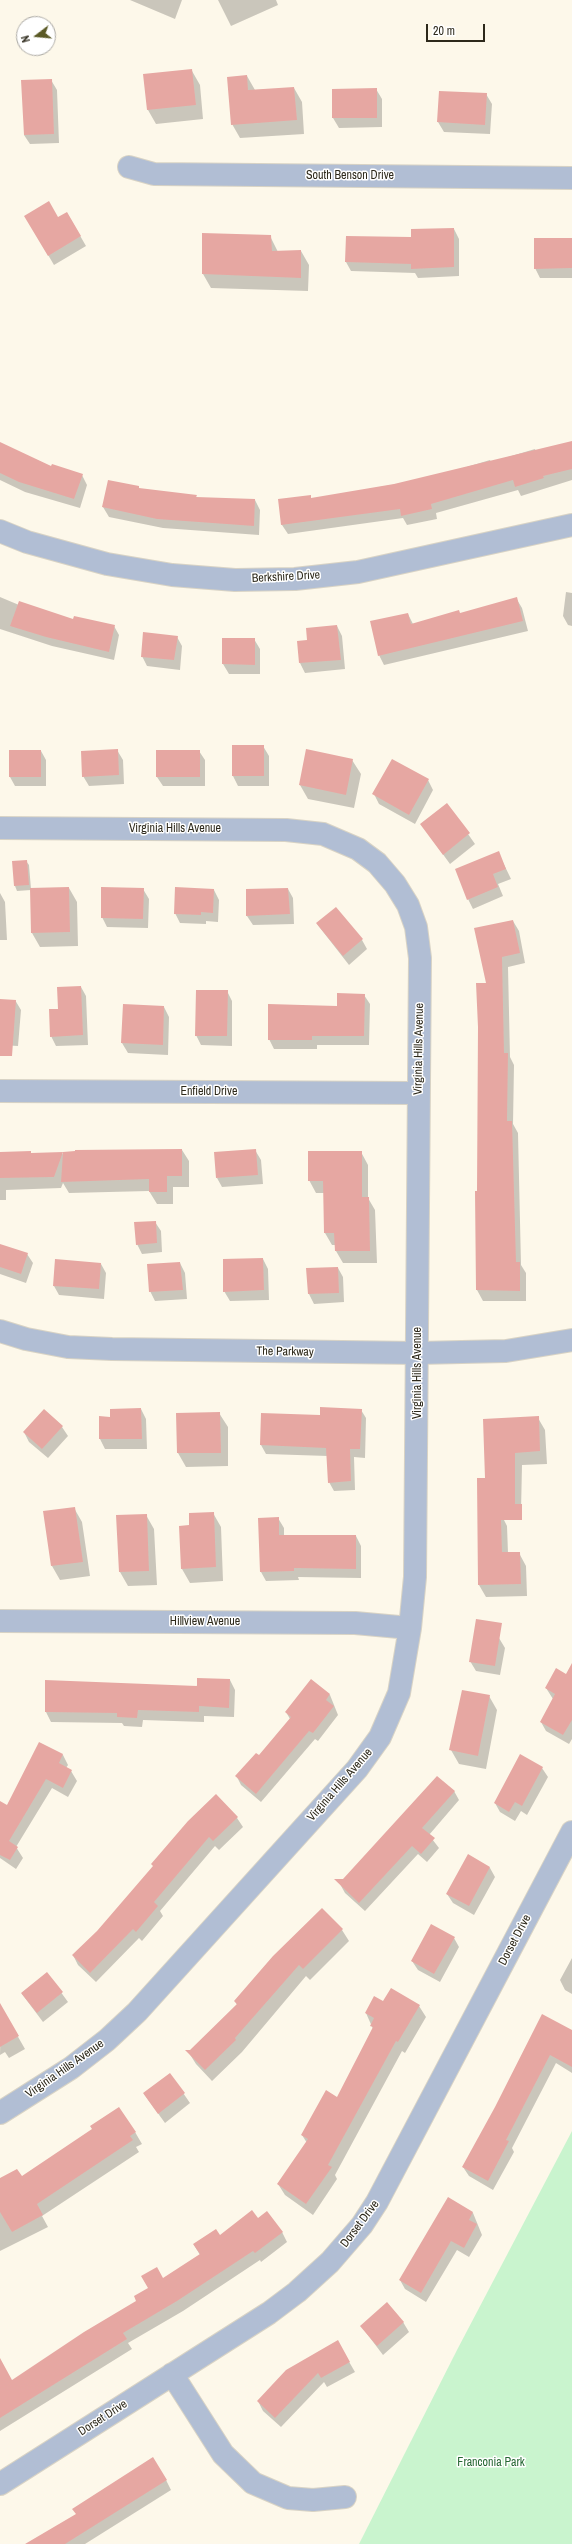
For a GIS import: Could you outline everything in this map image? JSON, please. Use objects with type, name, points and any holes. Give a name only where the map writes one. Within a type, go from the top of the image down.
[{"type":"street","name":"South Benson Drive","points":[[129,167],[154,174],[572,178]]},
{"type":"street","name":"Berkshire Drive","points":[[0,531],[27,542],[107,564],[172,575],[235,580],[295,579],[358,572],[572,525]]},
{"type":"street","name":"Virginia Hills Avenue","points":[[0,828],[286,830],[323,834],[358,849],[377,864],[395,884],[408,905],[416,927],[420,958],[415,1577],[410,1628],[396,1700],[380,1737],[357,1768],[137,2012],[107,2040],[71,2068],[0,2113]]},
{"type":"street","name":"Enfield Drive","points":[[0,1091],[418,1093]]},
{"type":"street","name":"The Parkway","points":[[0,1331],[26,1339],[68,1347],[112,1349],[418,1353],[506,1351],[572,1340]]},
{"type":"street","name":"Hillview Avenue","points":[[0,1621],[355,1623],[410,1628]]},
{"type":"street","name":"Dorset Drive","points":[[0,2484],[297,2292],[330,2262],[362,2225],[377,2202],[572,1832]]},
{"type":"street","points":[[172,2374],[223,2454],[250,2480],[288,2498],[312,2500],[344,2497]]},
{"type":"green space","name":"Franconia Park","points":[[572,2131],[572,2544],[359,2544],[457,2350]]},
{"type":"building","points":[[192,69],[196,105],[147,110],[143,74]]},
{"type":"building","points":[[247,75],[248,90],[294,87],[297,120],[231,125],[227,77]]},
{"type":"building","points":[[52,79],[54,134],[24,135],[21,80]]},
{"type":"building","points":[[377,88],[377,118],[332,118],[332,89]]},
{"type":"building","points":[[439,91],[487,93],[485,125],[437,122]]},
{"type":"building","points":[[49,201],[58,217],[67,212],[81,236],[48,256],[24,216]]},
{"type":"building","points":[[454,228],[454,267],[411,269],[411,264],[345,262],[346,236],[411,237],[411,229]]},
{"type":"building","points":[[202,233],[271,235],[272,251],[301,250],[301,278],[202,274]]},
{"type":"building","points":[[534,238],[572,238],[572,268],[534,269]]},
{"type":"building","points":[[572,441],[572,469],[543,476],[544,478],[515,487],[513,480],[431,504],[432,509],[401,516],[400,509],[281,525],[278,499],[311,495],[311,498],[394,484]]},
{"type":"building","points":[[0,442],[51,466],[52,464],[83,474],[74,499],[19,482],[0,473]]},
{"type":"building","points":[[108,480],[139,486],[139,488],[197,495],[196,497],[255,499],[254,526],[157,519],[102,507]]},
{"type":"building","points":[[517,597],[523,621],[378,656],[370,621],[408,613],[411,624],[459,610],[460,613]]},
{"type":"building","points":[[19,601],[73,619],[74,616],[115,625],[109,652],[46,637],[10,626]]},
{"type":"building","points":[[337,625],[341,660],[299,663],[297,641],[307,640],[306,628]]},
{"type":"building","points":[[143,632],[178,636],[174,660],[141,657]]},
{"type":"building","points":[[222,638],[255,638],[255,665],[222,664]]},
{"type":"building","points":[[232,745],[264,745],[264,776],[232,776]]},
{"type":"building","points":[[118,749],[119,775],[82,777],[81,751]]},
{"type":"building","points":[[306,749],[353,759],[346,795],[299,785]]},
{"type":"building","points":[[9,750],[41,750],[41,777],[9,777]]},
{"type":"building","points":[[156,750],[200,750],[200,777],[156,777]]},
{"type":"building","points":[[392,759],[429,779],[409,815],[372,794]]},
{"type":"building","points":[[447,803],[470,833],[443,855],[420,824]]},
{"type":"building","points":[[499,851],[506,869],[493,874],[498,887],[467,900],[455,869]]},
{"type":"building","points":[[27,860],[29,885],[14,886],[12,861]]},
{"type":"building","points":[[69,887],[70,932],[31,933],[30,888]]},
{"type":"building","points":[[101,887],[144,888],[143,919],[101,918]]},
{"type":"building","points":[[175,887],[214,889],[213,913],[201,912],[201,915],[174,914]]},
{"type":"building","points":[[288,888],[290,914],[246,916],[246,889]]},
{"type":"building","points":[[336,907],[363,939],[343,956],[316,923]]},
{"type":"building","points":[[513,920],[520,953],[502,957],[504,1053],[508,1053],[507,1121],[512,1121],[516,1262],[520,1262],[520,1291],[476,1290],[475,1191],[477,1191],[478,1027],[476,983],[486,983],[474,928]]},
{"type":"building","points":[[81,986],[83,1035],[50,1037],[49,1009],[58,1009],[57,987]]},
{"type":"building","points":[[196,990],[228,990],[227,1036],[195,1036]]},
{"type":"building","points":[[337,993],[365,994],[364,1036],[312,1036],[312,1040],[268,1040],[268,1004],[337,1006]]},
{"type":"building","points":[[0,999],[16,1000],[12,1056],[0,1056]]},
{"type":"building","points":[[123,1004],[164,1006],[163,1045],[121,1043]]},
{"type":"building","points":[[182,1149],[182,1176],[167,1176],[167,1192],[149,1192],[149,1179],[61,1182],[63,1152],[75,1150]]},
{"type":"building","points":[[256,1149],[258,1175],[216,1178],[214,1152]]},
{"type":"building","points":[[31,1151],[31,1153],[63,1152],[54,1177],[0,1178],[0,1152]]},
{"type":"building","points":[[308,1151],[362,1151],[362,1197],[369,1197],[370,1251],[335,1251],[334,1233],[324,1233],[323,1181],[308,1181]]},
{"type":"building","points":[[156,1221],[157,1243],[136,1245],[134,1222]]},
{"type":"building","points":[[0,1244],[28,1253],[21,1274],[0,1267]]},
{"type":"building","points":[[263,1258],[264,1290],[223,1292],[223,1259]]},
{"type":"building","points":[[55,1259],[101,1263],[99,1289],[53,1286]]},
{"type":"building","points":[[180,1262],[183,1290],[149,1292],[147,1264]]},
{"type":"building","points":[[338,1267],[339,1293],[308,1294],[306,1268]]},
{"type":"building","points":[[320,1407],[362,1409],[360,1449],[350,1449],[351,1481],[328,1483],[326,1448],[260,1445],[261,1413],[320,1415]]},
{"type":"building","points":[[141,1408],[142,1439],[99,1439],[99,1416],[110,1417],[110,1409]]},
{"type":"building","points":[[44,1409],[63,1426],[42,1449],[23,1432]]},
{"type":"building","points":[[220,1412],[221,1453],[177,1453],[176,1413]]},
{"type":"building","points":[[539,1416],[540,1451],[515,1453],[515,1504],[522,1504],[522,1520],[501,1520],[502,1552],[520,1552],[521,1584],[478,1585],[477,1478],[485,1478],[483,1419]]},
{"type":"building","points":[[75,1507],[83,1562],[51,1566],[43,1511]]},
{"type":"building","points":[[214,1512],[216,1567],[181,1569],[179,1526],[189,1525],[189,1513]]},
{"type":"building","points":[[147,1514],[149,1571],[119,1572],[116,1515]]},
{"type":"building","points":[[279,1517],[279,1535],[356,1535],[356,1569],[294,1568],[294,1571],[260,1572],[258,1518]]},
{"type":"building","points":[[476,1619],[502,1623],[495,1666],[469,1662]]},
{"type":"building","points":[[572,1663],[572,1720],[563,1735],[540,1722],[555,1694],[545,1688],[556,1668],[566,1674]]},
{"type":"building","points":[[197,1678],[230,1679],[229,1708],[199,1706],[199,1712],[138,1710],[137,1718],[117,1717],[117,1713],[45,1712],[45,1680],[197,1686]]},
{"type":"building","points":[[311,1679],[330,1694],[326,1700],[334,1706],[313,1733],[309,1731],[256,1794],[235,1776],[256,1753],[259,1755],[291,1717],[285,1712]]},
{"type":"building","points":[[462,1690],[490,1695],[478,1756],[449,1750]]},
{"type":"building","points":[[39,1742],[63,1754],[59,1763],[72,1770],[63,1788],[46,1779],[9,1841],[18,1847],[10,1860],[0,1855],[0,1801],[7,1805]]},
{"type":"building","points":[[520,1754],[543,1767],[522,1806],[515,1802],[509,1812],[494,1803]]},
{"type":"building","points":[[437,1776],[455,1791],[422,1828],[435,1838],[421,1854],[412,1846],[359,1903],[334,1879],[343,1879]]},
{"type":"building","points":[[216,1794],[238,1817],[213,1841],[209,1837],[154,1902],[158,1906],[136,1932],[133,1929],[90,1973],[72,1955],[97,1931],[153,1866],[151,1864],[188,1821]]},
{"type":"building","points":[[468,1854],[490,1867],[469,1906],[446,1894]]},
{"type":"building","points":[[322,1908],[343,1929],[303,1969],[299,1965],[235,2038],[236,2040],[205,2070],[185,2050],[190,2050],[237,2004],[234,2001],[273,1956]]},
{"type":"building","points":[[431,1924],[455,1937],[434,1974],[411,1961]]},
{"type":"building","points":[[47,1972],[63,1992],[37,2013],[21,1993]]},
{"type":"building","points":[[391,1988],[420,2005],[398,2042],[396,2041],[328,2165],[332,2167],[306,2204],[277,2184],[308,2139],[301,2135],[326,2090],[337,2097],[373,2027],[370,2026],[374,2018],[365,2013],[374,1996],[383,2001]]},
{"type":"building","points":[[0,2003],[19,2036],[0,2047]]},
{"type":"building","points":[[542,2014],[572,2030],[572,2067],[550,2055],[506,2140],[509,2141],[488,2181],[462,2167],[495,2107]]},
{"type":"building","points":[[170,2073],[185,2093],[158,2114],[143,2093]]},
{"type":"building","points":[[119,2107],[136,2132],[130,2136],[133,2140],[37,2204],[43,2215],[12,2232],[0,2212],[0,2178],[17,2169],[22,2176],[92,2129],[90,2126]]},
{"type":"building","points":[[448,2197],[473,2212],[469,2220],[477,2224],[464,2248],[451,2241],[421,2293],[399,2280]]},
{"type":"building","points":[[252,2210],[258,2218],[267,2211],[283,2232],[255,2253],[253,2251],[177,2301],[123,2333],[127,2339],[0,2418],[0,2358],[12,2380],[84,2332],[136,2301],[134,2296],[148,2288],[141,2276],[157,2267],[163,2278],[200,2254],[193,2244],[216,2229],[220,2235]]},
{"type":"building","points":[[387,2302],[404,2322],[377,2346],[360,2326]]},
{"type":"building","points":[[338,2340],[350,2362],[321,2378],[318,2373],[275,2418],[257,2401],[286,2370]]},
{"type":"building","points":[[153,2457],[167,2480],[65,2544],[25,2544],[76,2514],[72,2509]]}]
